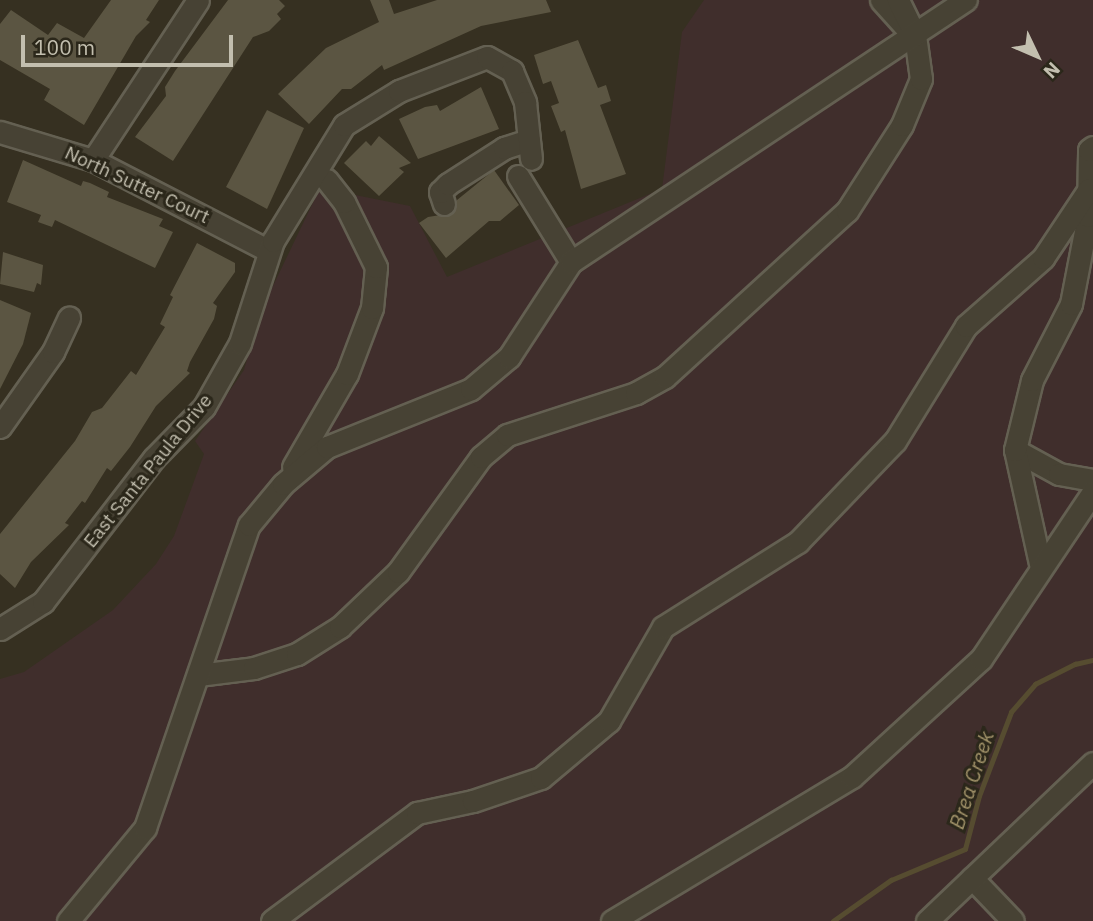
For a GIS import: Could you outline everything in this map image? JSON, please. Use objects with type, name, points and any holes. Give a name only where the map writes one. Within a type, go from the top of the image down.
[{"type":"street","points":[[93,160],[198,0]]},
{"type":"street","points":[[881,0],[889,13],[915,35]]},
{"type":"street","points":[[198,676],[254,668],[297,654],[340,627],[398,572],[481,457],[508,435],[636,393],[665,377],[847,211],[870,181],[902,125],[921,79],[915,35],[898,0]]},
{"type":"street","points":[[283,484],[327,447],[471,389],[509,356],[571,262],[966,0]]},
{"type":"street","name":"East Santa Paula Drive","points":[[0,629],[43,602],[154,458],[204,407],[240,343],[269,251],[344,125],[399,91],[487,57],[512,71],[525,102],[526,159]]},
{"type":"street","name":"North Sutter Court","points":[[0,132],[93,160],[269,251]]},
{"type":"street","points":[[1041,568],[1015,450],[1032,380],[1070,304],[1088,216],[1089,150],[1093,146]]},
{"type":"street","points":[[444,204],[440,192],[492,155],[526,159],[571,262]]},
{"type":"street","points":[[68,921],[145,828],[249,525],[283,484],[348,374],[372,308],[376,267],[344,202],[327,180]]},
{"type":"street","points":[[272,921],[417,813],[473,801],[541,778],[610,721],[663,627],[798,542],[895,441],[966,326],[1043,258],[1089,190]]},
{"type":"street","points":[[0,426],[53,352],[69,317]]},
{"type":"street","points":[[1015,450],[1059,474],[1093,480]]},
{"type":"street","points":[[612,921],[852,777],[981,659],[1093,492]]},
{"type":"street","points":[[927,921],[1093,763]]},
{"type":"street","points":[[972,878],[1013,921]]},
{"type":"shaded area","points":[[704,0],[1093,0],[1093,921],[0,921],[0,679],[24,672],[113,610],[156,564],[174,536],[204,454],[195,441],[244,370],[260,313],[320,188],[410,206],[447,277],[662,189],[682,32]]},
{"type":"building","points":[[111,0],[159,0],[146,20],[150,22],[136,36],[84,125],[44,100],[50,89],[0,60],[0,24],[11,10],[48,35],[57,23],[84,38]]},
{"type":"building","points":[[228,0],[279,0],[285,6],[277,14],[281,19],[269,31],[253,37],[173,161],[135,137],[166,96],[165,87],[175,71]]},
{"type":"building","points":[[370,0],[389,0],[394,14],[437,0],[546,0],[551,12],[481,26],[384,70],[382,65],[351,89],[342,89],[309,124],[278,94],[326,48],[379,22]]},
{"type":"building","points":[[578,40],[598,88],[606,85],[611,101],[600,105],[626,174],[581,189],[565,130],[561,132],[551,106],[559,103],[551,81],[543,84],[534,55]]},
{"type":"building","points":[[481,87],[499,129],[418,159],[399,119],[425,107],[437,105],[440,111]]},
{"type":"building","points":[[267,110],[304,128],[267,209],[226,187]]},
{"type":"building","points":[[379,136],[411,163],[399,168],[404,172],[379,196],[344,163],[366,141],[371,146]]},
{"type":"building","points":[[23,160],[81,186],[83,181],[90,183],[109,192],[107,197],[163,219],[159,226],[173,232],[155,268],[55,220],[52,227],[38,222],[41,215],[7,202]]},
{"type":"building","points":[[494,170],[519,205],[500,221],[489,221],[446,258],[419,223],[428,217],[453,213],[457,200]]},
{"type":"building","points":[[197,243],[235,263],[235,272],[213,303],[217,306],[214,319],[190,362],[187,371],[190,373],[156,406],[130,447],[111,471],[107,468],[85,503],[82,501],[65,523],[69,525],[31,562],[15,588],[0,574],[0,534],[75,441],[92,412],[102,408],[131,371],[136,375],[165,327],[160,324],[173,297],[170,295]]},
{"type":"building","points":[[3,252],[43,265],[41,285],[37,283],[34,292],[0,284]]},
{"type":"building","points":[[0,300],[31,313],[23,344],[0,389]]},
{"type":"waterway","name":"Brea Creek","points":[[833,921],[891,880],[965,849],[979,796],[1011,712],[1035,684],[1075,664],[1093,660]]}]
